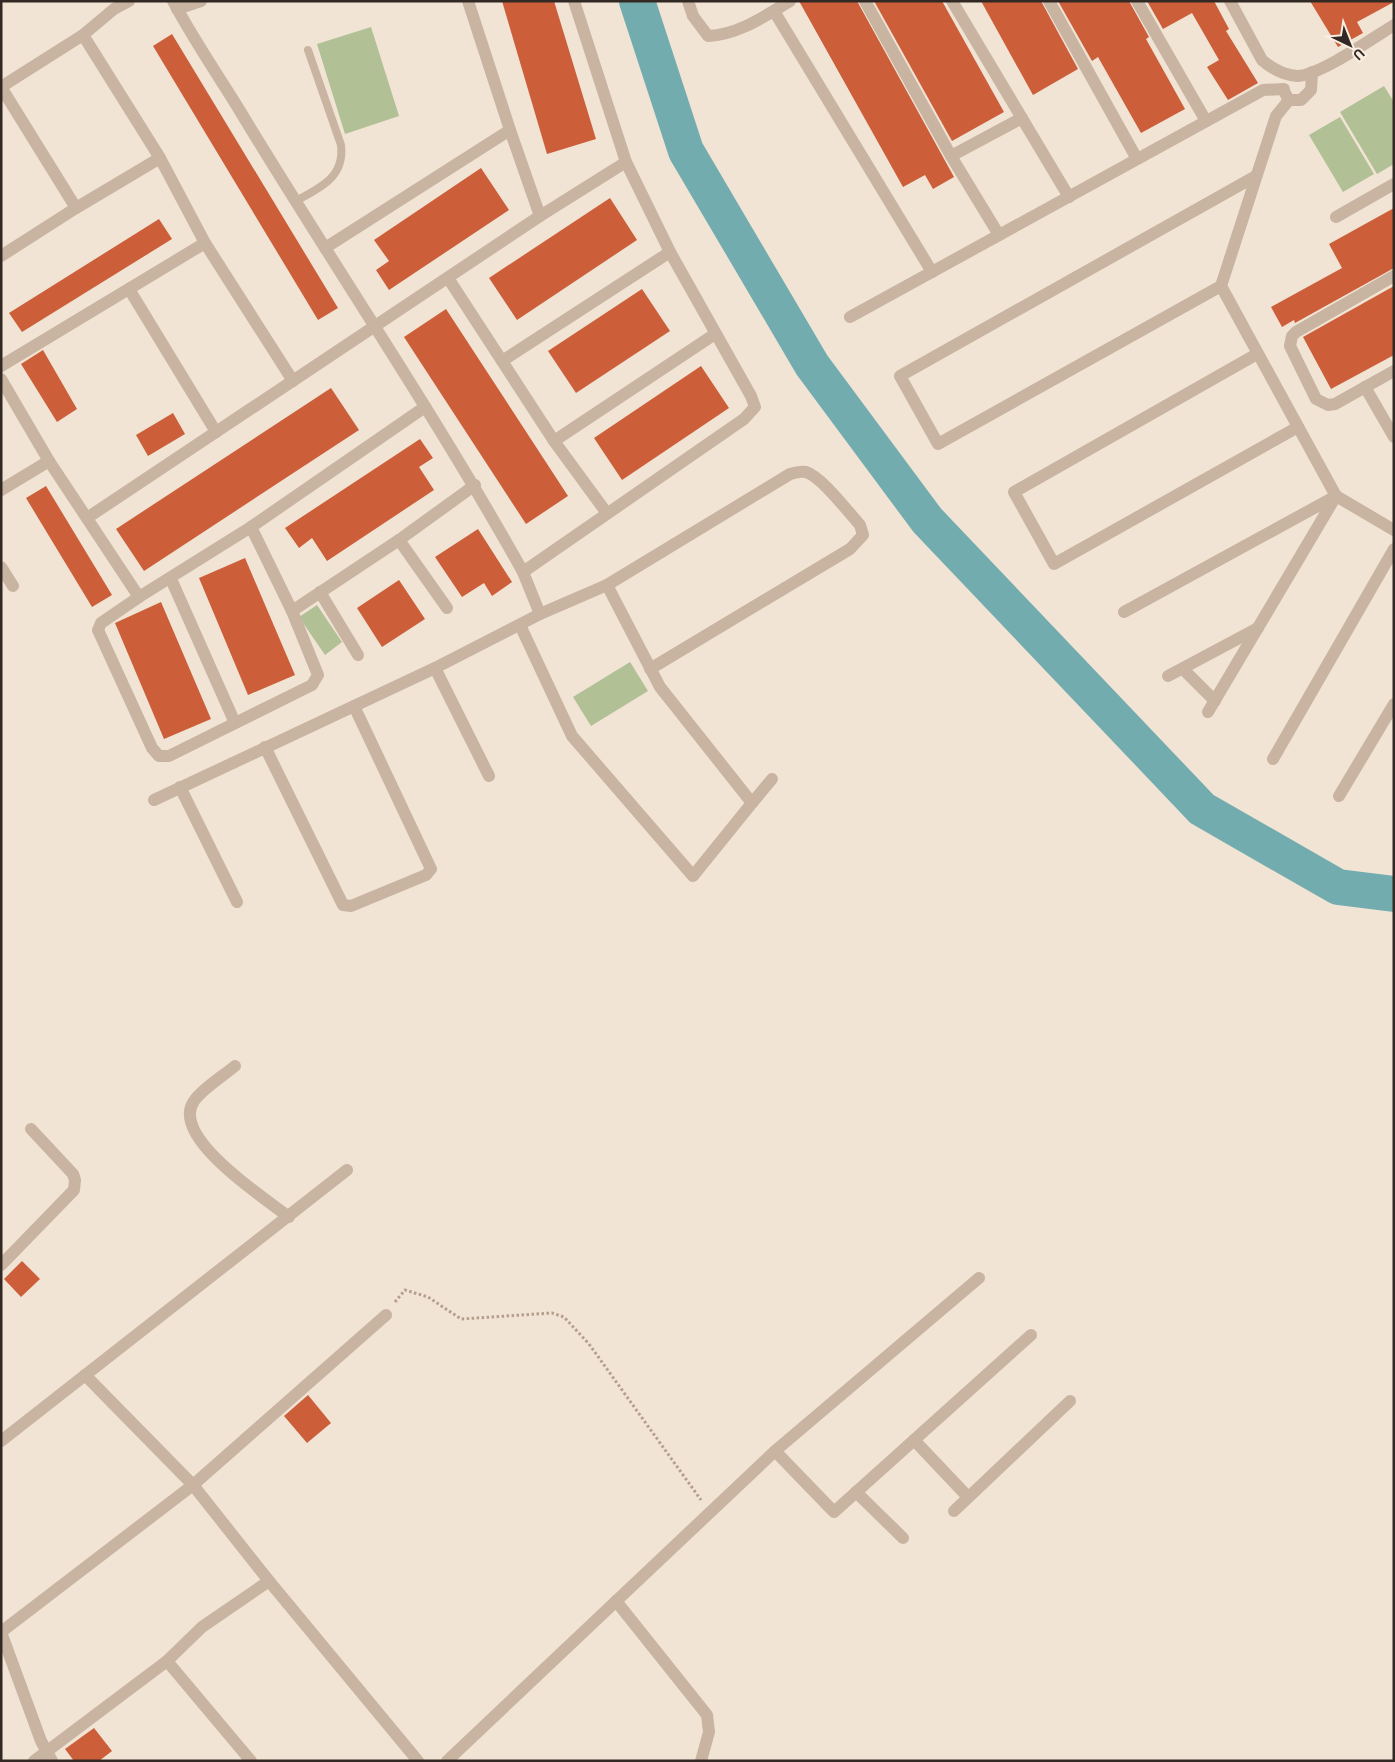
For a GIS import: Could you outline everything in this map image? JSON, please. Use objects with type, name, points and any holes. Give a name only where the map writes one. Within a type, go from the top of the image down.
[{"type":"street","points":[[76,208],[1,87],[83,35],[114,9],[129,1]]},
{"type":"street","points":[[201,1],[175,5],[294,202],[376,326],[475,485],[523,572],[540,614]]},
{"type":"street","points":[[468,1],[540,216]]},
{"type":"street","points":[[523,572],[606,512],[744,419],[754,410],[751,396],[670,252],[626,162],[574,1]]},
{"type":"street","points":[[688,1],[693,16],[708,36],[729,34],[790,1]]},
{"type":"street","points":[[866,1],[952,156],[999,235]]},
{"type":"street","points":[[952,1],[1069,196]]},
{"type":"street","points":[[1049,1],[1136,159]]},
{"type":"street","points":[[1137,1],[1206,121]]},
{"type":"street","points":[[1230,1],[1262,60],[1270,67],[1297,76],[1312,72],[1394,25]]},
{"type":"street","points":[[774,11],[932,272]]},
{"type":"street","points":[[83,35],[160,158],[205,243],[293,381]]},
{"type":"street","points":[[1256,176],[900,376],[938,444],[1221,286],[1276,116],[1286,94],[1282,72]]},
{"type":"street","points":[[850,317],[1263,90],[1286,94],[1301,100],[1311,90],[1312,72]]},
{"type":"street","points":[[952,156],[1022,118]]},
{"type":"street","points":[[325,248],[510,130]]},
{"type":"street","points":[[1,256],[76,208],[160,158]]},
{"type":"street","points":[[87,518],[540,216],[626,162]]},
{"type":"street","points":[[1336,217],[1394,184]]},
{"type":"street","points":[[1,366],[205,243]]},
{"type":"street","points":[[502,361],[670,252]]},
{"type":"street","points":[[1394,276],[1292,336],[1290,346],[1316,399],[1328,405],[1335,404],[1394,371]]},
{"type":"street","points":[[448,278],[554,440],[606,512]]},
{"type":"street","points":[[1221,286],[1336,496],[1394,530]]},
{"type":"street","points":[[129,289],[216,432]]},
{"type":"street","points":[[554,440],[715,334]]},
{"type":"street","points":[[1258,354],[1014,492],[1018,500],[1054,564],[1298,427]]},
{"type":"street","points":[[1,380],[49,461],[138,597]]},
{"type":"street","points":[[1365,387],[1394,437]]},
{"type":"street","points":[[251,527],[292,611],[318,675],[312,685],[169,756],[159,756],[152,748],[98,630],[100,623],[138,597],[171,579],[251,527],[425,407]]},
{"type":"street","points":[[1,490],[49,461]]},
{"type":"street","points":[[154,800],[435,668],[520,626],[540,614],[607,586],[790,474],[800,471],[807,472],[818,480],[860,526],[863,535],[850,549],[650,669]]},
{"type":"street","points":[[292,611],[398,540],[475,485]]},
{"type":"street","points":[[1124,612],[1336,496]]},
{"type":"street","points":[[1208,712],[1336,496]]},
{"type":"street","points":[[398,540],[447,608]]},
{"type":"street","points":[[1273,759],[1394,549]]},
{"type":"street","points":[[1,567],[13,586]]},
{"type":"street","points":[[171,579],[235,723]]},
{"type":"street","points":[[607,586],[660,688],[752,803]]},
{"type":"street","points":[[320,592],[358,655]]},
{"type":"street","points":[[520,626],[572,736],[693,876],[772,780]]},
{"type":"street","points":[[1168,676],[1258,628]]},
{"type":"street","points":[[435,668],[489,776]]},
{"type":"street","points":[[1183,669],[1215,701]]},
{"type":"street","points":[[1339,796],[1394,704]]},
{"type":"street","points":[[265,747],[343,905],[351,906],[426,875],[431,869],[354,706]]},
{"type":"street","points":[[180,787],[237,902]]},
{"type":"street","points":[[235,1066],[194,1101],[189,1115],[193,1126],[217,1162],[289,1217]]},
{"type":"street","points":[[1,1265],[72,1194],[76,1185],[68,1168],[31,1129]]},
{"type":"street","points":[[1,1441],[347,1170]]},
{"type":"street","points":[[446,1761],[775,1451],[979,1278]]},
{"type":"street","points":[[50,1756],[1,1632],[193,1485],[386,1315]]},
{"type":"street","points":[[775,1451],[834,1512],[1031,1335]]},
{"type":"street","points":[[86,1375],[193,1485],[269,1581],[418,1761]]},
{"type":"street","points":[[954,1511],[1070,1401]]},
{"type":"street","points":[[914,1440],[968,1497]]},
{"type":"street","points":[[856,1492],[903,1538]]},
{"type":"street","points":[[34,1761],[50,1756],[166,1662],[202,1627],[269,1581]]},
{"type":"street","points":[[616,1601],[707,1715],[709,1732],[701,1761]]},
{"type":"street","points":[[166,1662],[251,1761]]},
{"type":"lane","points":[[294,202],[322,186],[338,171],[343,158],[341,145],[308,50]]},
{"type":"path","points":[[386,1315],[405,1290],[428,1297],[461,1319],[552,1313],[564,1317],[589,1344],[710,1512]]},
{"type":"green space","points":[[371,27],[399,116],[345,134],[317,44]]},
{"type":"green space","points":[[1384,86],[1394,102],[1394,164],[1377,174],[1340,112]]},
{"type":"green space","points":[[1340,117],[1374,174],[1343,192],[1309,135]]},
{"type":"green space","points":[[317,605],[342,642],[325,655],[299,617]]},
{"type":"green space","points":[[630,662],[648,691],[591,726],[573,697]]},
{"type":"building","points":[[502,1],[554,1],[596,139],[547,154]]},
{"type":"building","points":[[799,1],[857,1],[954,177],[933,189],[925,175],[903,187]]},
{"type":"building","points":[[874,1],[942,1],[1004,112],[952,141]]},
{"type":"building","points":[[981,1],[1041,1],[1078,69],[1033,95]]},
{"type":"building","points":[[1058,1],[1129,1],[1149,37],[1146,39],[1185,109],[1141,133],[1098,57],[1092,61]]},
{"type":"building","points":[[1147,1],[1214,1],[1229,29],[1226,31],[1258,83],[1228,100],[1207,67],[1219,60],[1192,13],[1163,29]]},
{"type":"building","points":[[1310,1],[1394,2],[1357,22],[1363,33],[1338,47]]},
{"type":"building","points":[[172,34],[338,308],[318,320],[153,46]]},
{"type":"building","points":[[481,168],[509,210],[389,290],[376,270],[389,261],[374,240]]},
{"type":"building","points":[[610,198],[637,240],[517,320],[489,278]]},
{"type":"building","points":[[1394,208],[1394,268],[1295,323],[1294,320],[1282,327],[1271,307],[1342,268],[1329,244]]},
{"type":"building","points":[[159,219],[172,239],[22,332],[9,313]]},
{"type":"building","points":[[1394,286],[1394,355],[1331,389],[1303,337]]},
{"type":"building","points":[[642,289],[670,331],[576,393],[548,351]]},
{"type":"building","points":[[446,309],[568,496],[526,524],[404,337]]},
{"type":"building","points":[[43,350],[77,409],[57,422],[21,364]]},
{"type":"building","points":[[701,366],[729,408],[622,480],[594,438]]},
{"type":"building","points":[[331,388],[359,430],[144,571],[116,529]]},
{"type":"building","points":[[173,413],[185,434],[148,456],[136,435]]},
{"type":"building","points":[[420,439],[433,458],[419,467],[434,490],[327,561],[312,538],[299,548],[285,528]]},
{"type":"building","points":[[46,486],[112,595],[92,607],[26,498]]},
{"type":"building","points":[[478,529],[512,582],[492,596],[484,583],[462,597],[435,557]]},
{"type":"building","points":[[245,558],[295,675],[248,695],[199,578]]},
{"type":"building","points":[[399,580],[425,619],[382,647],[357,608]]},
{"type":"building","points":[[161,602],[211,719],[164,739],[115,623]]},
{"type":"building","points":[[22,1261],[40,1279],[21,1297],[4,1279]]},
{"type":"building","points":[[308,1395],[331,1423],[307,1443],[284,1416]]},
{"type":"building","points":[[94,1728],[112,1751],[99,1761],[74,1761],[65,1749]]},
{"type":"waterway","points":[[637,1],[686,151],[812,365],[927,520],[1202,809],[1338,887],[1394,894]]}]
